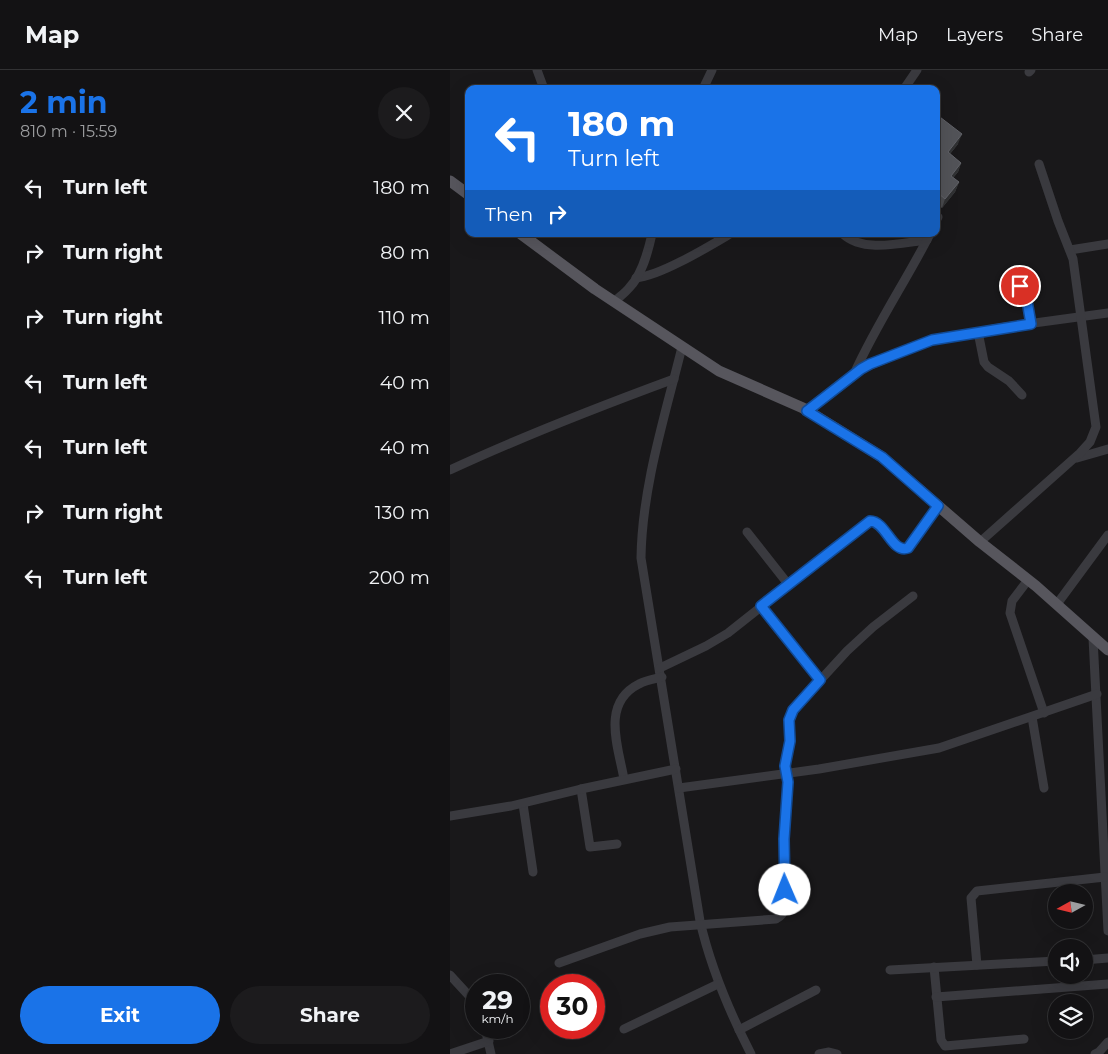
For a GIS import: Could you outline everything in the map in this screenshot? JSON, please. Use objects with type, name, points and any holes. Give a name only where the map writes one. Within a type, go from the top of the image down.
[{"type":"main road","points":[[450,181],[465,192]]},
{"type":"main road","points":[[525,237],[614,302],[720,371],[807,411],[882,457],[1108,650]]},
{"type":"street","points":[[537,70],[543,85]]},
{"type":"street","points":[[705,85],[712,70]]},
{"type":"street","points":[[907,85],[918,70]]},
{"type":"street","points":[[980,542],[1074,459],[1090,442],[1096,427],[1073,259],[1039,164]]},
{"type":"street","points":[[614,302],[630,288],[636,278],[651,237]]},
{"type":"street","points":[[636,278],[648,276],[725,237]]},
{"type":"street","points":[[847,237],[867,244],[928,237]]},
{"type":"street","points":[[854,374],[867,346],[902,287],[928,237]]},
{"type":"street","points":[[1070,250],[1108,244]]},
{"type":"street","points":[[1009,278],[1025,291],[1031,324]]},
{"type":"street","points":[[807,411],[854,374],[870,364],[932,340],[1108,312]]},
{"type":"street","points":[[978,332],[984,362],[1009,381],[1022,395]]},
{"type":"street","points":[[682,347],[646,502],[642,537],[644,582],[661,673],[701,924],[708,956],[718,984],[751,1054]]},
{"type":"street","points":[[450,470],[578,414],[674,379]]},
{"type":"street","points":[[1074,459],[1108,449]]},
{"type":"street","points":[[624,779],[614,720],[617,708],[630,689],[728,633],[870,521],[877,523],[899,548],[905,549],[908,548],[938,506]]},
{"type":"street","points":[[747,532],[788,584]]},
{"type":"street","points":[[1056,604],[1108,535]]},
{"type":"street","points":[[1028,580],[1012,602],[1010,609],[1044,713]]},
{"type":"street","points":[[559,963],[640,934],[670,927],[776,919],[784,913],[784,839],[788,782],[786,762],[790,741],[790,716],[793,710],[847,651],[874,626],[913,596]]},
{"type":"street","points":[[761,606],[820,680]]},
{"type":"street","points":[[1093,638],[1108,931]]},
{"type":"street","points":[[679,788],[786,774],[939,748],[1097,694]]},
{"type":"street","points":[[1032,717],[1044,788]]},
{"type":"street","points":[[450,816],[523,804],[676,768]]},
{"type":"street","points":[[581,789],[590,847],[617,844]]},
{"type":"street","points":[[523,804],[534,872]]},
{"type":"street","points":[[977,965],[971,898],[977,890],[1105,878]]},
{"type":"street","points":[[1093,959],[1108,958]]},
{"type":"street","points":[[890,970],[1048,961]]},
{"type":"street","points":[[934,967],[940,1040],[945,1046],[1024,1040]]},
{"type":"street","points":[[450,975],[465,991]]},
{"type":"street","points":[[624,1029],[718,984]]},
{"type":"street","points":[[936,997],[1108,984]]},
{"type":"street","points":[[739,1030],[816,990]]},
{"type":"street","points":[[450,1054],[489,1041],[491,1054]]},
{"type":"street","points":[[1100,1053],[1108,1042]]},
{"type":"street","points":[[819,1054],[829,1052],[836,1054]]},
{"type":"building","points":[[940,117],[962,134],[948,152],[961,163],[951,176],[959,182],[945,199],[940,195]]},
{"type":"route","points":[[785,890],[784,839],[788,782],[785,766],[790,741],[789,720],[793,710],[820,680],[761,606],[870,521],[877,523],[899,548],[908,548],[938,506],[882,457],[807,411],[870,364],[947,336],[1031,324],[1025,291],[1020,286]]}]
